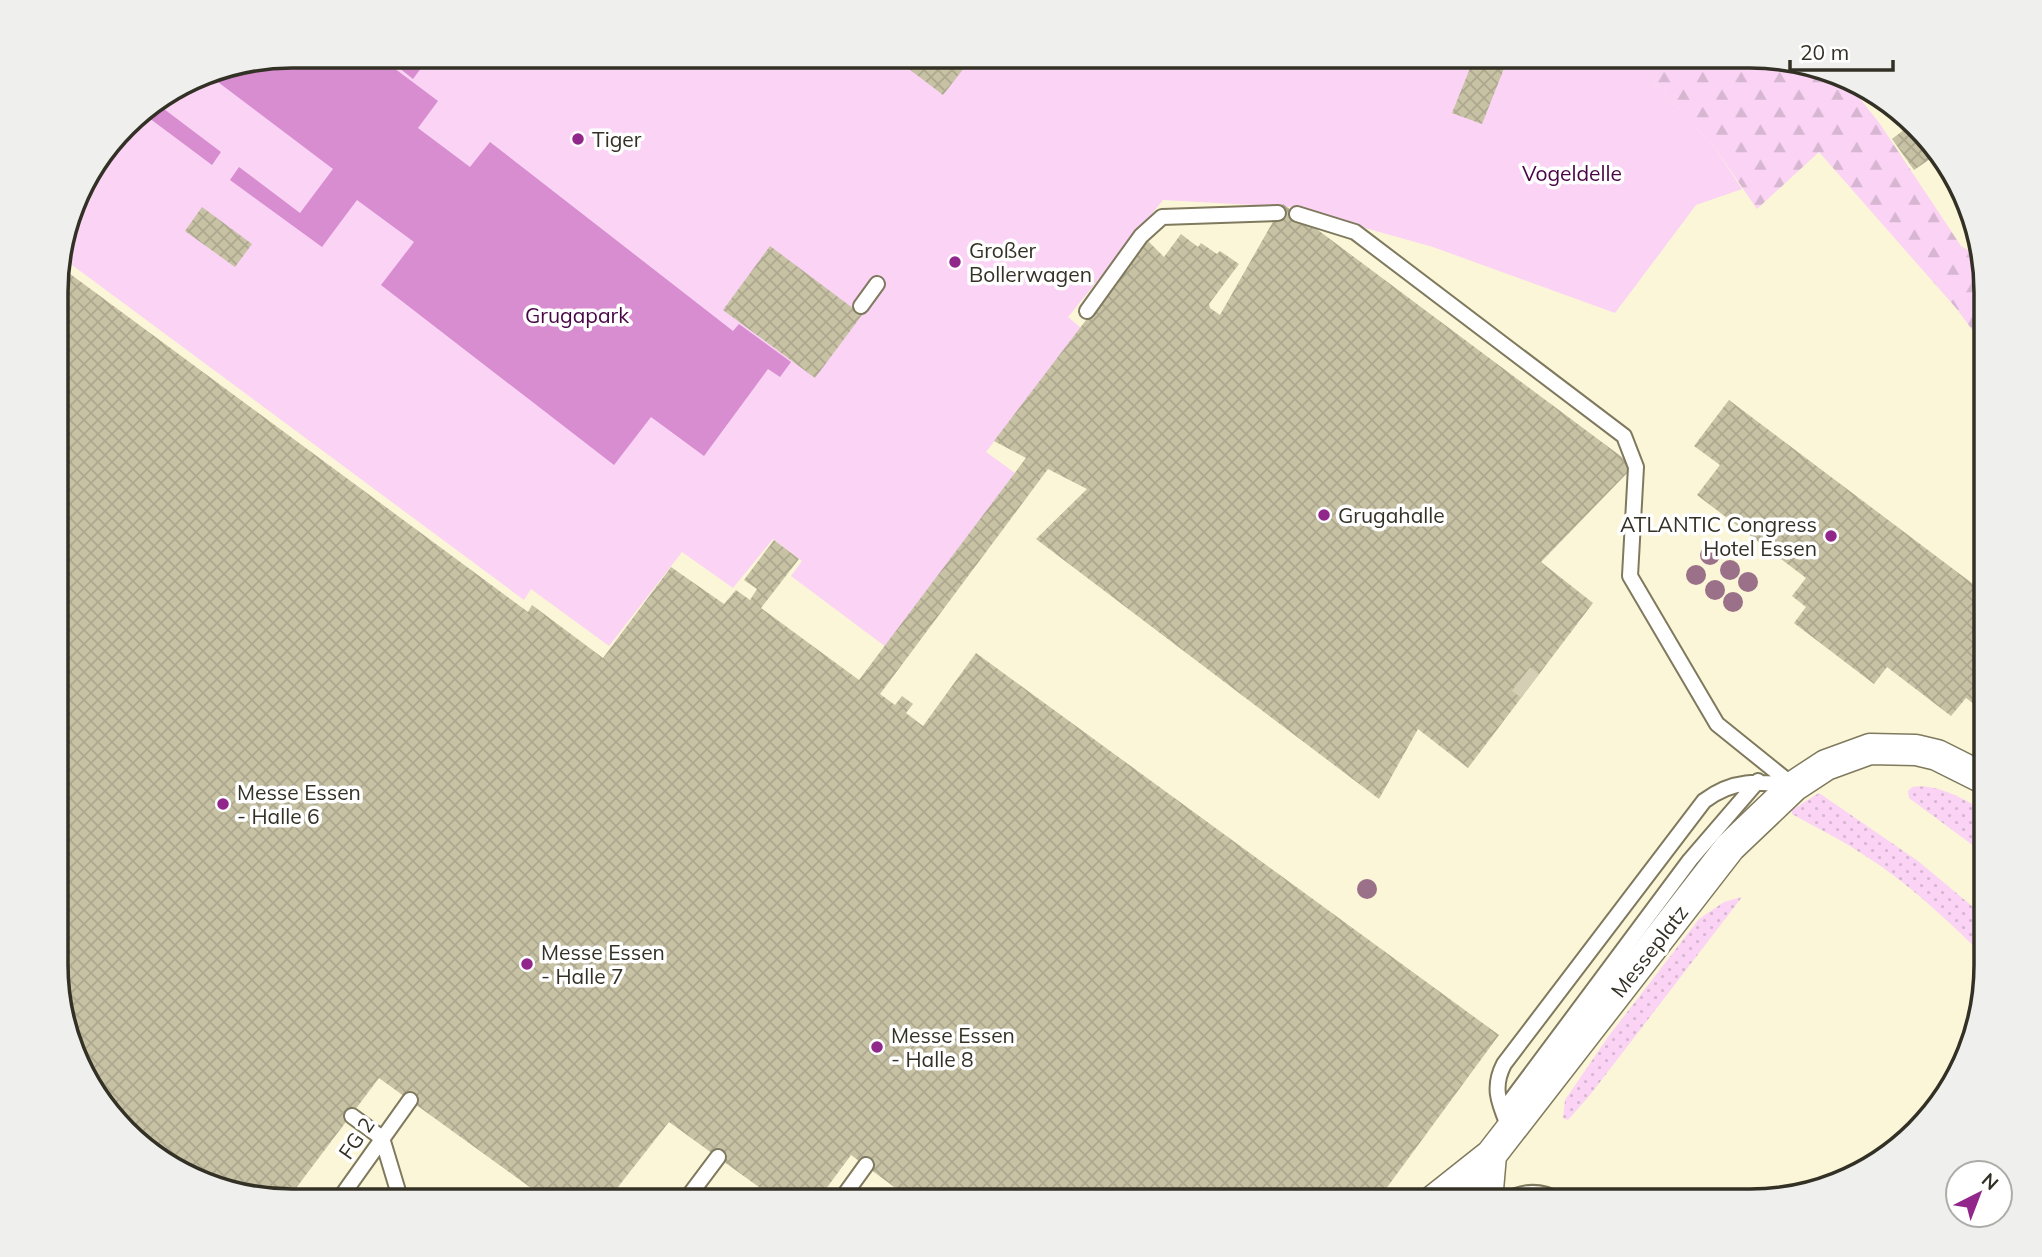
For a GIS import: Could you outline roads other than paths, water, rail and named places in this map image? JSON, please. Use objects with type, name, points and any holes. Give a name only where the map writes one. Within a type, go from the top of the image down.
[{"type":"street","name":"Messeplatz","points":[[1449,1188],[1491,1155],[1506,1121],[1730,848],[1794,786],[1826,765],[1870,749],[1916,750],[1958,763],[1973,772]]},
{"type":"street","points":[[1488,1188],[1491,1155]]},
{"type":"lane","points":[[1087,311],[1141,236],[1162,217],[1278,213]]},
{"type":"lane","points":[[1297,214],[1355,232],[1624,436],[1636,467],[1630,576],[1717,724],[1794,786]]},
{"type":"lane","points":[[861,306],[877,284]]},
{"type":"lane","points":[[1506,1121],[1496,1093],[1497,1078],[1504,1064],[1704,801],[1720,789],[1758,781],[1794,786]]},
{"type":"lane","points":[[1506,1121],[1690,860],[1758,781]]},
{"type":"lane","name":"FG 2","points":[[346,1189],[410,1100]]},
{"type":"lane","points":[[352,1116],[382,1138],[397,1189]]},
{"type":"lane","points":[[694,1189],[718,1157]]},
{"type":"lane","points":[[849,1189],[866,1166]]},
{"type":"tunnel","points":[[1521,679],[1530,686]]},
{"type":"place","name":"Tiger","points":[[578,139]]},
{"type":"place","name":"Großer Bollerwagen","points":[[955,262]]},
{"type":"place","name":"Grugahalle","points":[[1324,515]]},
{"type":"place","name":"ATLANTIC Congress Hotel Essen","points":[[1831,536]]},
{"type":"place","name":"Messe Essen - Halle 6","points":[[223,804]]},
{"type":"place","name":"Messe Essen - Halle 7","points":[[527,964]]},
{"type":"place","name":"Messe Essen - Halle 8","points":[[877,1047]]},
{"type":"park label","name":"Vogeldelle","points":[[1572,173]]},
{"type":"park label","name":"Grugapark","points":[[577,315]]}]
